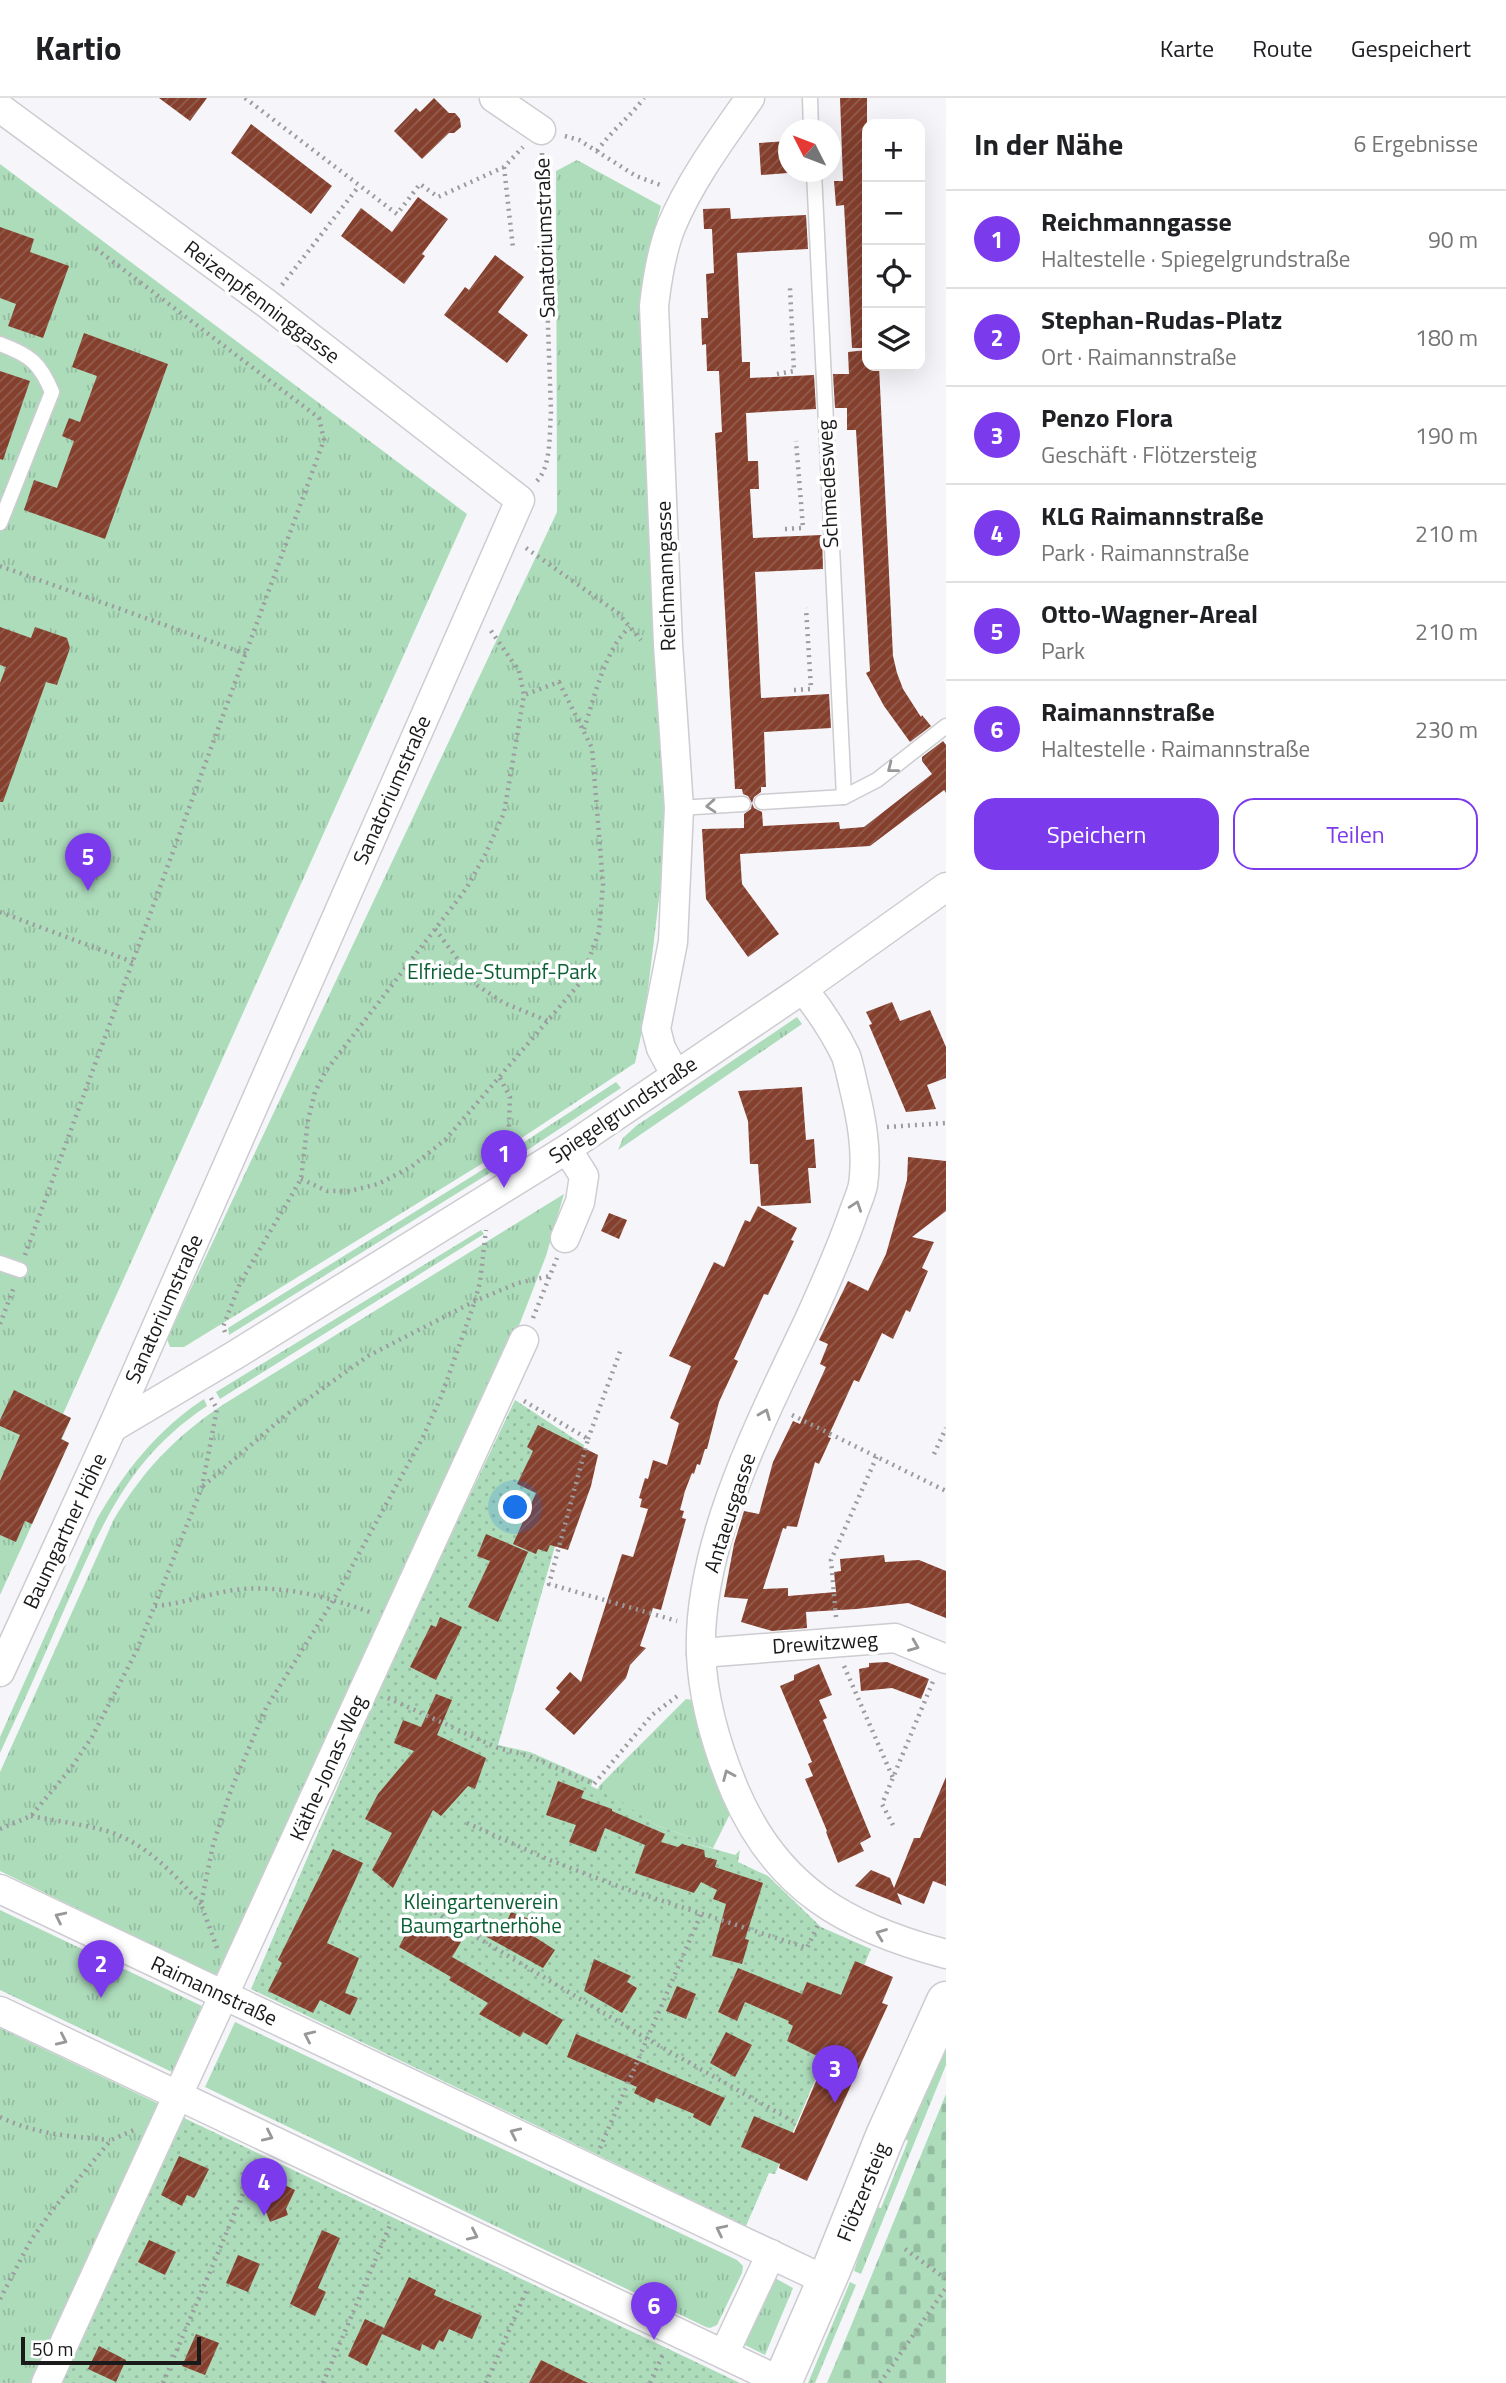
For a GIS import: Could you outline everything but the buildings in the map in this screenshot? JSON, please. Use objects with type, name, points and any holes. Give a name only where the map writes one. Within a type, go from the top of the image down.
[{"type":"main road","name":"Flötzersteig","points":[[782,2383],[827,2281],[885,2136],[946,2001]]},
{"type":"street","points":[[494,98],[541,130]]},
{"type":"street","name":"Reichmanngasse","points":[[675,1074],[661,1048],[656,1029],[673,942],[679,808],[654,306],[659,271],[671,228],[687,195],[750,98]]},
{"type":"street","name":"Reizenpfenninggasse","points":[[0,108],[265,303],[520,500]]},
{"type":"street","name":"Sanatoriumstraße","points":[[112,1428],[520,500]]},
{"type":"street","name":"Spiegelgrundstraße","points":[[112,1428],[236,1355],[567,1149],[803,989],[946,887]]},
{"type":"street","name":"Antaeusgasse","points":[[803,989],[816,1005],[846,1058],[863,1128],[863,1185],[837,1259],[769,1404],[731,1497],[709,1573],[702,1653],[722,1761],[762,1842],[780,1865],[829,1907],[874,1932],[946,1954]]},
{"type":"street","points":[[565,1238],[580,1202],[584,1176],[567,1149]]},
{"type":"street","name":"Käthe-Jonas-Weg","points":[[46,2383],[524,1340]]},
{"type":"street","name":"Baumgartner Höhe","points":[[0,1672],[112,1428]]},
{"type":"street","name":"Drewitzweg","points":[[702,1653],[895,1638],[944,1658]]},
{"type":"street","name":"Raimannstraße","points":[[0,1889],[827,2281]]},
{"type":"street","points":[[0,2011],[173,2104],[267,2136],[782,2383]]},
{"type":"street","points":[[724,2354],[771,2254]]},
{"type":"lane","points":[[810,98],[811,119]]},
{"type":"lane","name":"Schmedesweg","points":[[814,182],[844,797]]},
{"type":"lane","points":[[0,344],[19,351],[43,370],[52,393],[0,523]]},
{"type":"lane","points":[[762,802],[844,797],[877,780],[946,726]]},
{"type":"lane","points":[[679,808],[743,804]]},
{"type":"lane","points":[[0,1263],[20,1270]]},
{"type":"path","points":[[245,98],[397,214],[420,184],[438,198],[504,166],[541,130],[579,140],[636,176],[687,195]]},
{"type":"path","points":[[597,151],[612,130],[630,116],[644,98]]},
{"type":"path","name":"Sanatoriumstraße","points":[[520,500],[542,476],[548,453],[551,412],[541,130]]},
{"type":"path","points":[[504,166],[513,248]]},
{"type":"path","points":[[265,303],[292,273],[359,186]]},
{"type":"path","points":[[0,1324],[324,440],[319,418],[95,248]]},
{"type":"path","points":[[777,374],[794,371],[790,288]]},
{"type":"path","points":[[785,529],[803,528],[796,442]]},
{"type":"path","points":[[506,533],[618,613],[653,654],[670,667]]},
{"type":"path","points":[[0,566],[246,654]]},
{"type":"path","points":[[794,690],[811,689],[806,608]]},
{"type":"path","points":[[236,1355],[223,1327],[240,1283],[301,1179],[308,1120],[324,1072],[466,889],[504,813],[524,695],[519,671],[490,629],[467,620]]},
{"type":"path","points":[[584,730],[605,667],[622,633],[630,626]]},
{"type":"path","points":[[301,1179],[327,1191],[350,1191],[378,1184],[411,1167],[446,1139],[580,983],[599,932],[603,884],[592,748],[559,682],[524,695]]},
{"type":"path","points":[[0,912],[133,962]]},
{"type":"path","points":[[435,929],[478,986],[503,1003],[548,1021]]},
{"type":"path","points":[[500,1077],[510,1097],[508,1147],[527,1173]]},
{"type":"path","points":[[863,1128],[946,1123]]},
{"type":"path","points":[[201,1904],[213,1845],[247,1748],[267,1708],[334,1599],[422,1438],[441,1397],[475,1301],[486,1238],[486,1225],[473,1207]]},
{"type":"path","points":[[524,1340],[565,1238]]},
{"type":"path","points":[[202,1486],[278,1422],[368,1356],[475,1301],[518,1283],[550,1276]]},
{"type":"path","points":[[365,1687],[498,1748],[529,1756],[594,1784],[702,1653],[549,1584],[588,1439],[621,1349]]},
{"type":"path","points":[[0,1829],[31,1816],[71,1768],[92,1737],[137,1650],[202,1486],[217,1409],[198,1377]]},
{"type":"path","points":[[502,1388],[588,1439]]},
{"type":"path","points":[[769,1404],[946,1491]]},
{"type":"path","points":[[934,1454],[946,1429]]},
{"type":"path","points":[[833,1583],[831,1560],[877,1456]]},
{"type":"path","points":[[155,1606],[180,1604],[209,1594],[239,1590],[315,1594],[395,1622]]},
{"type":"path","points":[[840,1657],[893,1778]]},
{"type":"path","points":[[893,1825],[882,1804],[944,1658]]},
{"type":"path","points":[[31,1816],[109,1832],[128,1840],[162,1863],[201,1904],[218,1950]]},
{"type":"path","points":[[467,1823],[560,1864],[807,1948],[829,1907]]},
{"type":"path","points":[[411,1898],[649,2040],[796,2123]]},
{"type":"path","points":[[592,2168],[701,1914]]},
{"type":"path","points":[[0,2299],[31,2240],[87,2166],[111,2140],[173,2104]]},
{"type":"path","points":[[0,2117],[36,2132],[111,2140]]},
{"type":"path","points":[[163,2383],[267,2136]]},
{"type":"path","points":[[323,2383],[401,2200]]},
{"type":"path","points":[[905,2249],[946,2279]]},
{"type":"path","points":[[486,2383],[537,2265]]},
{"type":"path","points":[[880,2383],[946,2288]]},
{"type":"path","points":[[650,2383],[673,2330]]},
{"type":"green space","name":"Elfriede-Stumpf-Park","points":[[577,160],[661,206],[644,270],[668,825],[644,1022],[635,1063],[496,1155],[184,1347],[170,1347],[167,1339],[557,512],[556,171]]},
{"type":"green space","points":[[0,164],[467,514],[63,1414],[71,1418],[62,1439],[69,1443],[0,1595]]},
{"type":"green space","points":[[797,1017],[802,1024],[618,1150],[623,1138],[636,1126]]},
{"type":"green space","points":[[616,1082],[621,1088],[520,1155],[516,1149],[518,1146]]},
{"type":"green space","points":[[503,1157],[509,1161],[229,1335],[228,1328]]},
{"type":"green space","points":[[564,1194],[546,1256],[520,1323],[231,1962],[215,1975],[211,1974],[0,1871],[0,1772],[114,1519],[149,1469],[191,1428],[224,1404]]},
{"type":"green space","points":[[481,1230],[484,1234],[220,1399],[216,1392]]},
{"type":"green space","points":[[204,1399],[207,1406],[179,1427],[135,1474],[102,1527],[0,1753],[0,1737],[97,1519],[143,1453],[172,1424]]},
{"type":"green space","name":"Kleingartenverein Baumgartnerhöhe","points":[[515,1400],[584,1445],[498,1745],[530,1752],[593,1780],[591,1786],[656,1825],[695,1839],[694,1843],[735,1855],[740,1850],[738,1862],[768,1876],[821,1927],[871,1949],[775,2174],[769,2173],[746,2226],[251,1989],[397,1649]]},
{"type":"green space","points":[[686,1699],[692,1700],[720,1794],[731,1812],[713,1848],[694,1843],[695,1839],[656,1825],[598,1789]]},
{"type":"green space","points":[[0,1910],[202,2006],[172,2072],[0,1990]]},
{"type":"green space","points":[[235,2022],[737,2260],[743,2266],[742,2273],[717,2325],[706,2327],[205,2087]]},
{"type":"green space","points":[[0,2028],[159,2104],[39,2383],[0,2383]]},
{"type":"green space","points":[[946,2045],[946,2065],[861,2274],[854,2271],[868,2224],[877,2207],[881,2208],[908,2141],[904,2138]]},
{"type":"green space","points":[[946,2094],[946,2383],[827,2383],[844,2343]]},
{"type":"green space","points":[[182,2117],[740,2383],[61,2383]]},
{"type":"green space","points":[[775,2278],[793,2288],[765,2355],[743,2344]]},
{"type":"green space","points":[[850,2282],[856,2285],[815,2383],[808,2383]]},
{"type":"place","name":"Otto-Wagner-Areal","points":[[88,891]]},
{"type":"place","name":"Reichmanngasse","points":[[504,1188]]},
{"type":"place","name":"Stephan-Rudas-Platz","points":[[101,1998]]},
{"type":"place","name":"Penzo Flora","points":[[835,2103]]},
{"type":"place","name":"KLG Raimannstraße","points":[[264,2216]]},
{"type":"place","name":"Raimannstraße","points":[[654,2340]]}]
